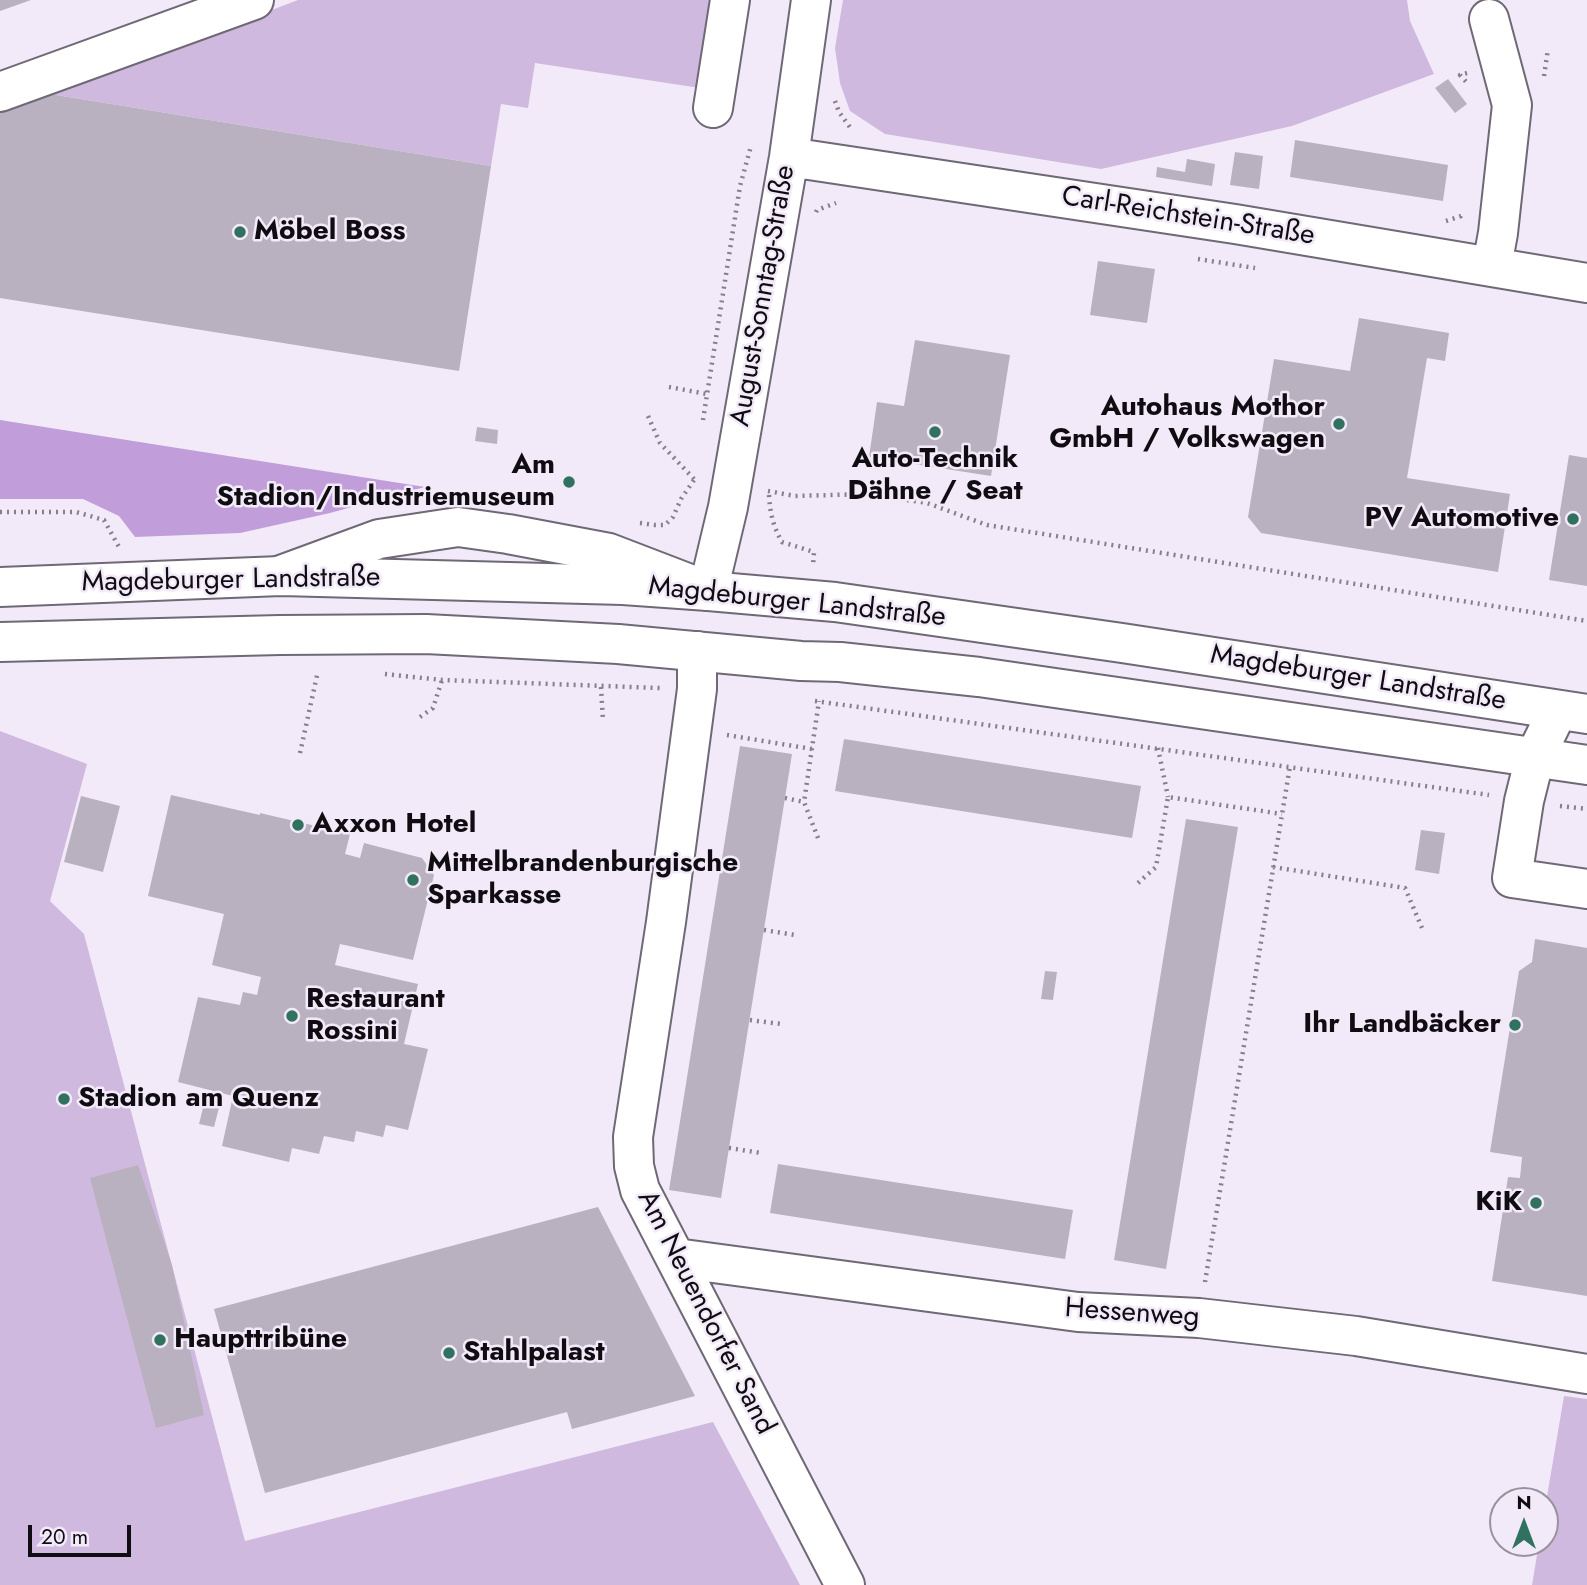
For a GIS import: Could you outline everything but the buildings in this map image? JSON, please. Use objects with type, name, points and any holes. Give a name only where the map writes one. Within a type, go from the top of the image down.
[{"type":"street","points":[[0,92],[254,0]]},
{"type":"street","points":[[713,108],[730,0]]},
{"type":"street","name":"August-Sonntag-Straße","points":[[697,651],[728,507],[750,488],[789,157],[811,0]]},
{"type":"street","points":[[1489,19],[1512,106],[1492,266]]},
{"type":"street","name":"Carl-Reichstein-Straße","points":[[789,157],[1222,222],[1587,283]]},
{"type":"street","points":[[281,576],[379,539],[458,527],[609,553],[708,591]]},
{"type":"street","name":"Magdeburger Landstraße","points":[[0,587],[281,576],[623,585],[708,591],[835,602],[1572,712]]},
{"type":"street","name":"Magdeburger Landstraße","points":[[0,642],[280,635],[426,635],[618,644],[801,661],[840,662],[979,677],[1587,765]]},
{"type":"street","name":"Am Neuendorfer Sand","points":[[697,651],[697,689],[666,922],[633,1137],[634,1166],[640,1190],[845,1585]]},
{"type":"street","points":[[1572,712],[1535,757],[1524,801],[1512,878],[1587,889]]},
{"type":"street","name":"Hessenweg","points":[[676,1258],[1078,1312],[1199,1318],[1356,1336],[1587,1374]]},
{"type":"path","points":[[701,430],[740,187],[754,137]]},
{"type":"path","points":[[813,220],[817,210],[840,201]]},
{"type":"path","points":[[1190,257],[1268,270]]},
{"type":"path","points":[[669,387],[707,394]]},
{"type":"path","points":[[648,416],[660,443],[694,479],[795,496],[869,494],[927,503],[986,525],[1587,621]]},
{"type":"path","points":[[636,522],[665,525],[673,517],[694,479],[696,467]]},
{"type":"path","points":[[750,488],[769,479]]},
{"type":"path","points":[[0,512],[76,512],[104,520],[123,555],[123,582]]},
{"type":"path","points":[[300,753],[319,666]]},
{"type":"path","points":[[374,672],[442,680],[697,689]]},
{"type":"path","points":[[420,717],[433,708],[442,680]]},
{"type":"path","points":[[601,687],[603,721]]},
{"type":"path","points":[[806,700],[1587,809]]},
{"type":"path","points":[[818,838],[804,802],[819,701]]},
{"type":"path","points":[[721,734],[812,749]]},
{"type":"path","points":[[1138,883],[1156,867],[1168,797],[1158,748]]},
{"type":"path","points":[[1199,1318],[1290,766]]},
{"type":"path","points":[[1168,797],[1282,814]]},
{"type":"path","points":[[785,798],[804,802]]},
{"type":"path","points":[[1273,867],[1405,888],[1422,928]]},
{"type":"path","points":[[764,930],[795,935]]},
{"type":"path","points":[[750,1020],[781,1024]]},
{"type":"path","points":[[729,1148],[761,1153]]},
{"type":"shaded area","points":[[298,0],[715,0],[700,88],[535,63],[528,108],[501,104],[491,166],[50,94]]},
{"type":"shaded area","points":[[843,0],[1407,0],[1410,21],[1434,74],[1292,126],[1101,169],[885,134],[850,111],[840,83],[835,48]]},
{"type":"shaded area","points":[[0,420],[425,487],[330,513],[240,533],[135,537],[119,516],[83,499],[0,499]]},
{"type":"shaded area","name":"Stadion am Quenz","points":[[0,731],[87,764],[50,901],[84,934],[245,1541],[713,1422],[800,1585],[0,1585]]},
{"type":"shaded area","points":[[1564,1396],[1587,1399],[1587,1585],[1532,1585],[1537,1557],[1559,1557],[1559,1487],[1549,1487]]},
{"type":"place","name":"Möbel Boss","points":[[240,232]]},
{"type":"place","name":"Autohaus Mothor GmbH / Volkswagen","points":[[1339,424]]},
{"type":"place","name":"Auto-Technik Dähne / Seat","points":[[935,432]]},
{"type":"place","name":"Am Stadion/Industriemuseum","points":[[569,482]]},
{"type":"place","name":"PV Automotive","points":[[1573,519]]},
{"type":"place","name":"Axxon Hotel","points":[[298,825]]},
{"type":"place","name":"Mittelbrandenburgische Sparkasse","points":[[413,880]]},
{"type":"place","name":"Restaurant Rossini","points":[[292,1016]]},
{"type":"place","name":"Ihr Landbäcker","points":[[1515,1025]]},
{"type":"place","name":"Stadion am Quenz","points":[[64,1099]]},
{"type":"place","name":"KiK","points":[[1536,1203]]},
{"type":"place","name":"Haupttribüne","points":[[160,1340]]},
{"type":"place","name":"Stahlpalast","points":[[449,1353]]}]
